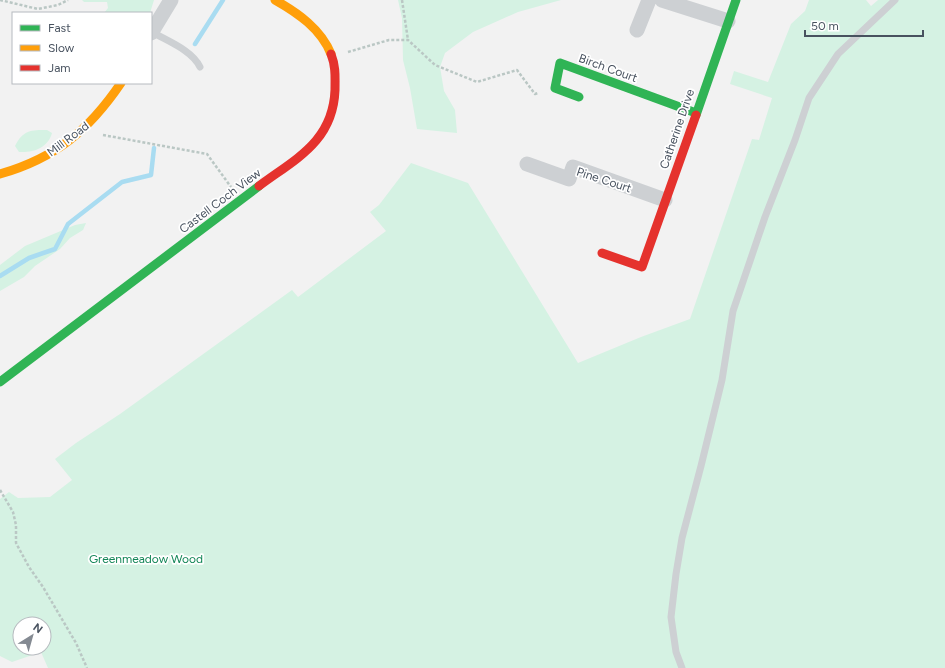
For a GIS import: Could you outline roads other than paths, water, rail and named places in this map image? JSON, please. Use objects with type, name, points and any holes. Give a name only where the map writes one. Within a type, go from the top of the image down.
[{"type":"street","points":[[152,30],[171,0]]},
{"type":"street","name":"Castell Coch View","points":[[0,382],[314,145],[325,129],[331,115],[335,95],[336,73],[332,57],[321,36],[308,22],[289,7],[275,0]]},
{"type":"street","points":[[637,30],[649,0]]},
{"type":"street","points":[[662,0],[728,21]]},
{"type":"street","name":"Catherine Drive","points":[[602,253],[642,266],[736,0]]},
{"type":"street","name":"Birch Court","points":[[579,97],[555,88],[560,63],[696,113]]},
{"type":"street","name":"Mill Road","points":[[0,174],[26,167],[52,153],[96,118],[120,84]]},
{"type":"street","name":"Pine Court","points":[[527,164],[569,180],[573,167],[665,200]]},
{"type":"lane","points":[[682,668],[676,652],[671,617],[676,574],[682,538],[702,466],[722,380],[733,311],[809,98],[838,54],[895,0]]},
{"type":"lane","points":[[152,33],[187,52],[200,67]]},
{"type":"waterway","points":[[195,44],[223,0]]},
{"type":"waterway","points":[[0,276],[29,258],[55,249],[68,224],[122,182],[151,175],[154,148]]},
{"type":"park label","name":"Greenmeadow Wood","points":[[146,559]]}]
